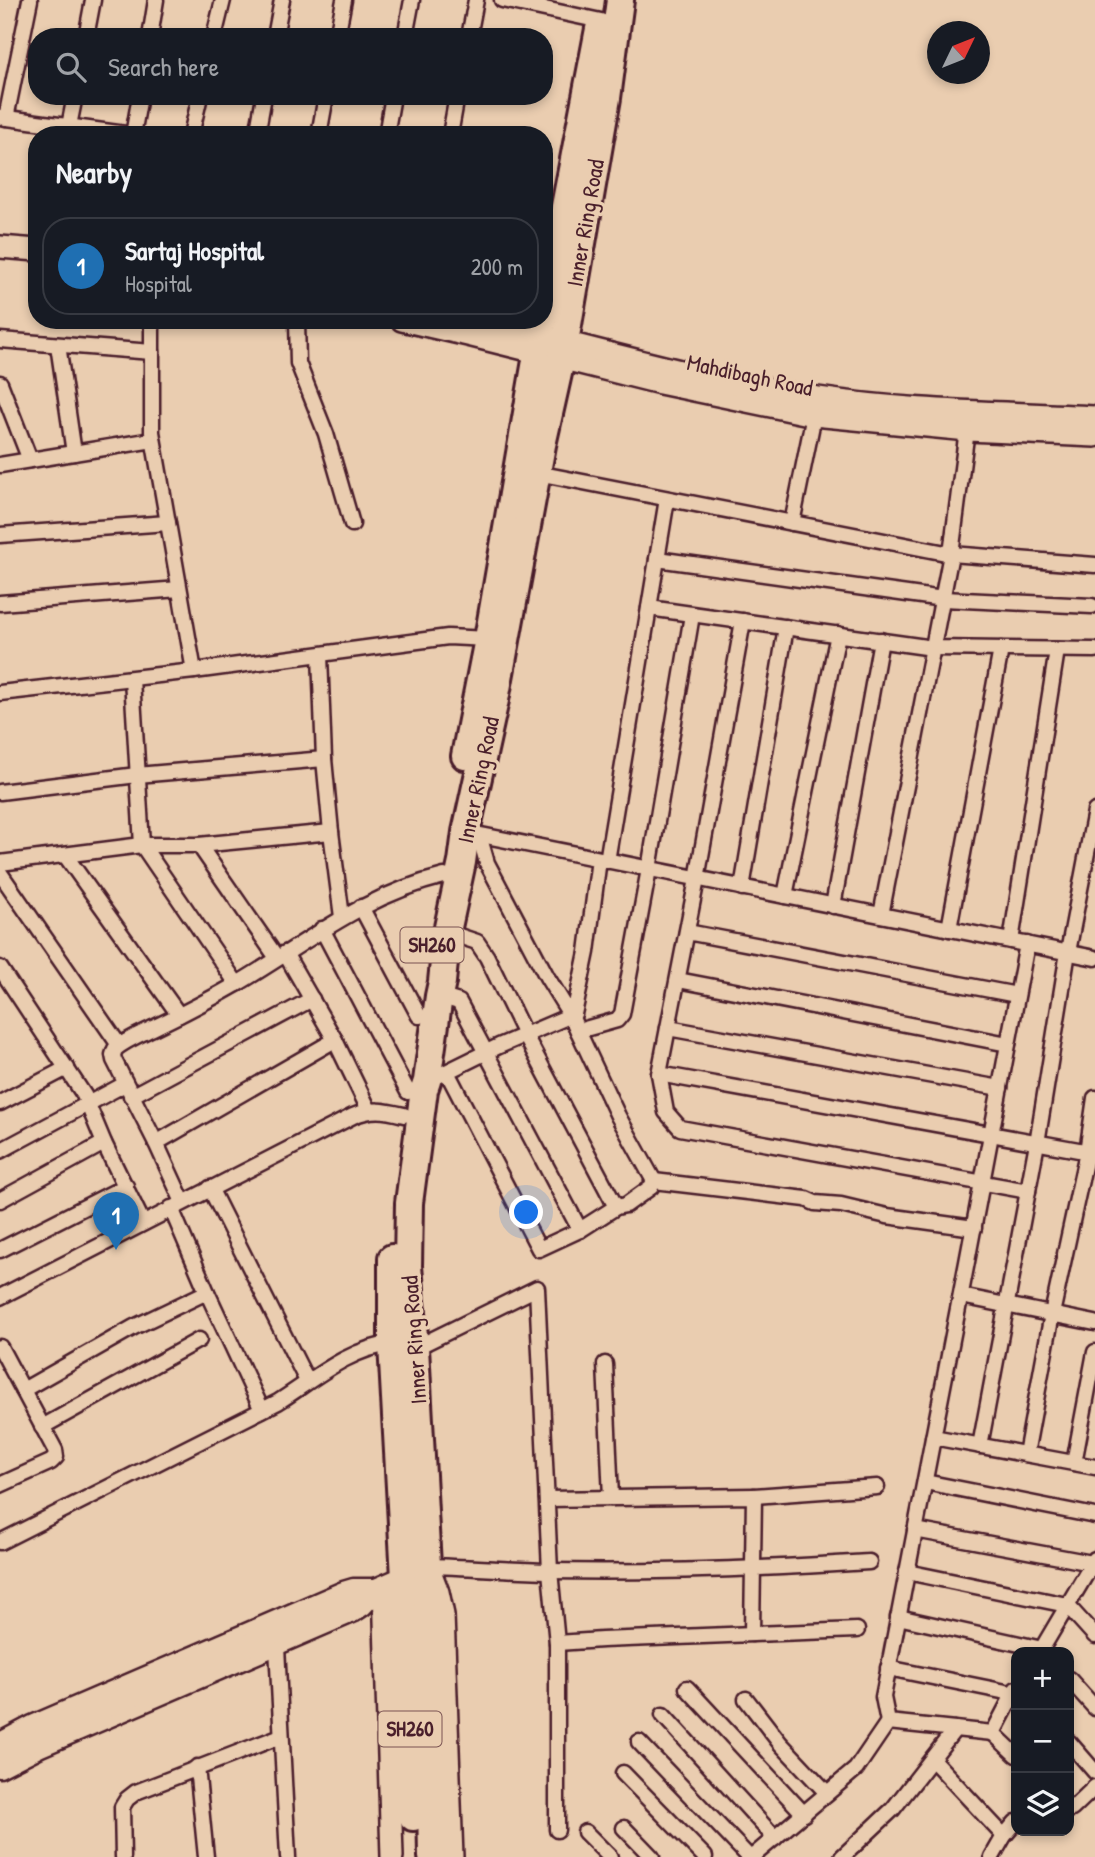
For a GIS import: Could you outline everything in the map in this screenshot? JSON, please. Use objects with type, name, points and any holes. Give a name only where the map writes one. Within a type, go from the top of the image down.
[{"type":"highway","name":"Inner Ring Road","points":[[553,321],[607,98],[620,0]]},
{"type":"highway","name":"Inner Ring Road","points":[[553,312],[602,11]]},
{"type":"highway","name":"Inner Ring Road","points":[[410,1587],[403,1346],[392,1221],[442,982],[447,932],[495,700],[542,445],[549,337]]},
{"type":"highway","name":"Inner Ring Road","points":[[403,1346],[410,1203],[424,1090],[421,1090],[419,1016],[444,876],[466,832],[470,728],[549,337]]},
{"type":"highway","name":"SH260","points":[[410,1587],[415,1857]]},
{"type":"highway","points":[[410,1587],[432,1857]]},
{"type":"street","points":[[30,0],[3,118],[69,126],[73,105]]},
{"type":"street","points":[[88,28],[93,0]]},
{"type":"street","points":[[151,28],[156,0]]},
{"type":"street","points":[[217,28],[223,0]]},
{"type":"street","points":[[277,28],[282,0]]},
{"type":"street","points":[[339,28],[344,0]]},
{"type":"street","points":[[407,28],[412,0]]},
{"type":"street","points":[[471,28],[477,0]]},
{"type":"street","points":[[502,0],[602,11]]},
{"type":"street","points":[[134,126],[138,105]]},
{"type":"street","points":[[193,126],[198,105]]},
{"type":"street","points":[[259,126],[262,105]]},
{"type":"street","points":[[321,126],[324,105]]},
{"type":"street","points":[[388,126],[391,105]]},
{"type":"street","points":[[452,126],[455,105]]},
{"type":"street","points":[[0,247],[28,249]]},
{"type":"street","points":[[0,259],[28,261]]},
{"type":"street","points":[[152,329],[153,440],[194,671]]},
{"type":"street","points":[[297,329],[298,363],[326,434],[352,524]]},
{"type":"street","name":"Mahdibagh Road","points":[[442,329],[468,335],[549,337],[660,383],[814,415],[968,420],[1095,417]]},
{"type":"street","name":"Mahdibagh Road","points":[[514,329],[631,360],[786,393],[1095,436]]},
{"type":"street","points":[[0,340],[152,352]]},
{"type":"street","points":[[58,345],[74,453]]},
{"type":"street","points":[[0,383],[30,460]]},
{"type":"street","points":[[792,523],[814,415]]},
{"type":"street","points":[[881,915],[951,554],[968,420]]},
{"type":"street","points":[[0,465],[153,440]]},
{"type":"street","points":[[537,473],[951,554],[1095,565]]},
{"type":"street","points":[[0,1297],[353,1116],[369,1110],[384,1110],[487,1052],[575,1014],[667,499]]},
{"type":"street","points":[[0,534],[168,523]]},
{"type":"street","points":[[657,559],[943,599],[1092,606]]},
{"type":"street","points":[[0,603],[179,589]]},
{"type":"street","points":[[649,608],[933,648],[1095,650]]},
{"type":"street","points":[[578,1031],[617,1020],[622,1014],[692,615]]},
{"type":"street","points":[[743,621],[659,1074],[666,1112],[680,1128],[1028,1191]]},
{"type":"street","points":[[742,888],[786,627]]},
{"type":"street","points":[[785,896],[838,634]]},
{"type":"street","points":[[0,693],[132,679],[448,638],[488,639]]},
{"type":"street","points":[[833,906],[881,640]]},
{"type":"street","points":[[949,929],[1001,649]]},
{"type":"street","points":[[1011,941],[1057,650]]},
{"type":"street","points":[[320,654],[324,759],[342,917]]},
{"type":"street","points":[[132,679],[142,845],[237,984]]},
{"type":"street","points":[[0,792],[137,775],[324,759]]},
{"type":"street","points":[[980,1446],[1095,811]]},
{"type":"street","points":[[0,863],[142,845],[199,845],[331,832]]},
{"type":"street","points":[[466,832],[1095,958]]},
{"type":"street","points":[[466,832],[487,863],[570,1016],[618,1116],[654,1181]]},
{"type":"street","points":[[199,845],[312,999],[369,1110]]},
{"type":"street","points":[[65,855],[179,1015]]},
{"type":"street","points":[[0,873],[119,1045]]},
{"type":"street","points":[[262,1410],[207,1292],[156,1143],[114,1060],[115,1049],[237,984],[361,907],[415,883],[444,876]]},
{"type":"street","points":[[361,907],[419,1016]]},
{"type":"street","points":[[322,929],[421,1090],[540,1250],[580,1230],[616,1207],[626,1205],[651,1187],[654,1181]]},
{"type":"street","points":[[447,932],[477,942],[487,957],[616,1207]]},
{"type":"street","points":[[687,932],[1017,995]]},
{"type":"street","points":[[639,1742],[751,1857],[856,1769],[888,1723],[883,1697],[888,1668],[1027,944]]},
{"type":"street","points":[[0,968],[88,1103],[103,1143],[143,1223]]},
{"type":"street","points":[[678,980],[1008,1044]]},
{"type":"street","points":[[439,996],[459,1002],[580,1230]]},
{"type":"street","points":[[0,1151],[88,1103],[128,1090],[312,999]]},
{"type":"street","points":[[668,1028],[1000,1088]]},
{"type":"street","points":[[156,1143],[335,1040]]},
{"type":"street","points":[[0,1103],[67,1068]]},
{"type":"street","points":[[659,1074],[1091,1153]]},
{"type":"street","points":[[1026,1454],[1052,1314],[1091,1153],[1095,1098]]},
{"type":"street","points":[[0,1200],[103,1143]]},
{"type":"street","points":[[654,1181],[806,1199],[887,1216],[974,1228]]},
{"type":"street","points":[[0,1250],[126,1186]]},
{"type":"street","points":[[209,1188],[307,1381]]},
{"type":"street","points":[[0,1542],[262,1410],[307,1381],[365,1350],[379,1346],[403,1346],[537,1288],[550,1571],[557,1643],[557,1830]]},
{"type":"street","points":[[23,1390],[134,1327],[207,1292]]},
{"type":"street","points":[[961,1296],[1095,1323]]},
{"type":"street","points":[[42,1427],[200,1340]]},
{"type":"street","points":[[0,1347],[55,1450],[56,1457],[51,1462],[0,1485]]},
{"type":"street","points":[[1074,1463],[1095,1352]]},
{"type":"street","points":[[605,1364],[611,1498]]},
{"type":"street","points":[[933,1437],[1095,1467]]},
{"type":"street","points":[[925,1482],[1095,1516]]},
{"type":"street","points":[[547,1499],[754,1496],[877,1487]]},
{"type":"street","points":[[751,1634],[754,1496]]},
{"type":"street","points":[[915,1530],[1094,1563],[1044,1647]]},
{"type":"street","points":[[0,1755],[120,1701],[410,1587],[550,1571],[754,1569],[869,1562]]},
{"type":"street","points":[[907,1572],[1067,1605],[1095,1636]]},
{"type":"street","points":[[0,1740],[32,1723],[343,1589],[364,1585],[410,1587],[439,1592],[443,1615],[452,1857]]},
{"type":"street","points":[[0,1770],[41,1749],[355,1614],[410,1587]]},
{"type":"street","points":[[392,1857],[410,1587]]},
{"type":"street","points":[[898,1617],[1025,1647]]},
{"type":"street","points":[[557,1643],[857,1630]]},
{"type":"street","points":[[277,1647],[288,1857]]},
{"type":"street","points":[[888,1668],[1011,1691]]},
{"type":"street","points":[[1074,1685],[1095,1709]]},
{"type":"street","points":[[687,1688],[804,1814]]},
{"type":"street","points":[[746,1699],[780,1743],[827,1793]]},
{"type":"street","points":[[993,1733],[1011,1699]]},
{"type":"street","points":[[663,1716],[775,1838]]},
{"type":"street","points":[[888,1723],[993,1733],[1011,1750]]},
{"type":"street","points":[[842,1857],[893,1809],[955,1729]]},
{"type":"street","points":[[123,1857],[122,1807],[136,1792],[281,1736]]},
{"type":"street","points":[[1074,1748],[1095,1772]]},
{"type":"street","points":[[932,1759],[1004,1836]]},
{"type":"street","points":[[197,1767],[206,1857]]},
{"type":"street","points":[[622,1773],[705,1857]]},
{"type":"street","points":[[1074,1807],[1095,1787]]},
{"type":"street","points":[[624,1828],[652,1857]]},
{"type":"street","points":[[992,1857],[1011,1828]]},
{"type":"street","points":[[585,1832],[610,1857]]},
{"type":"place","name":"Sartaj Hospital","points":[[116,1250]]}]
